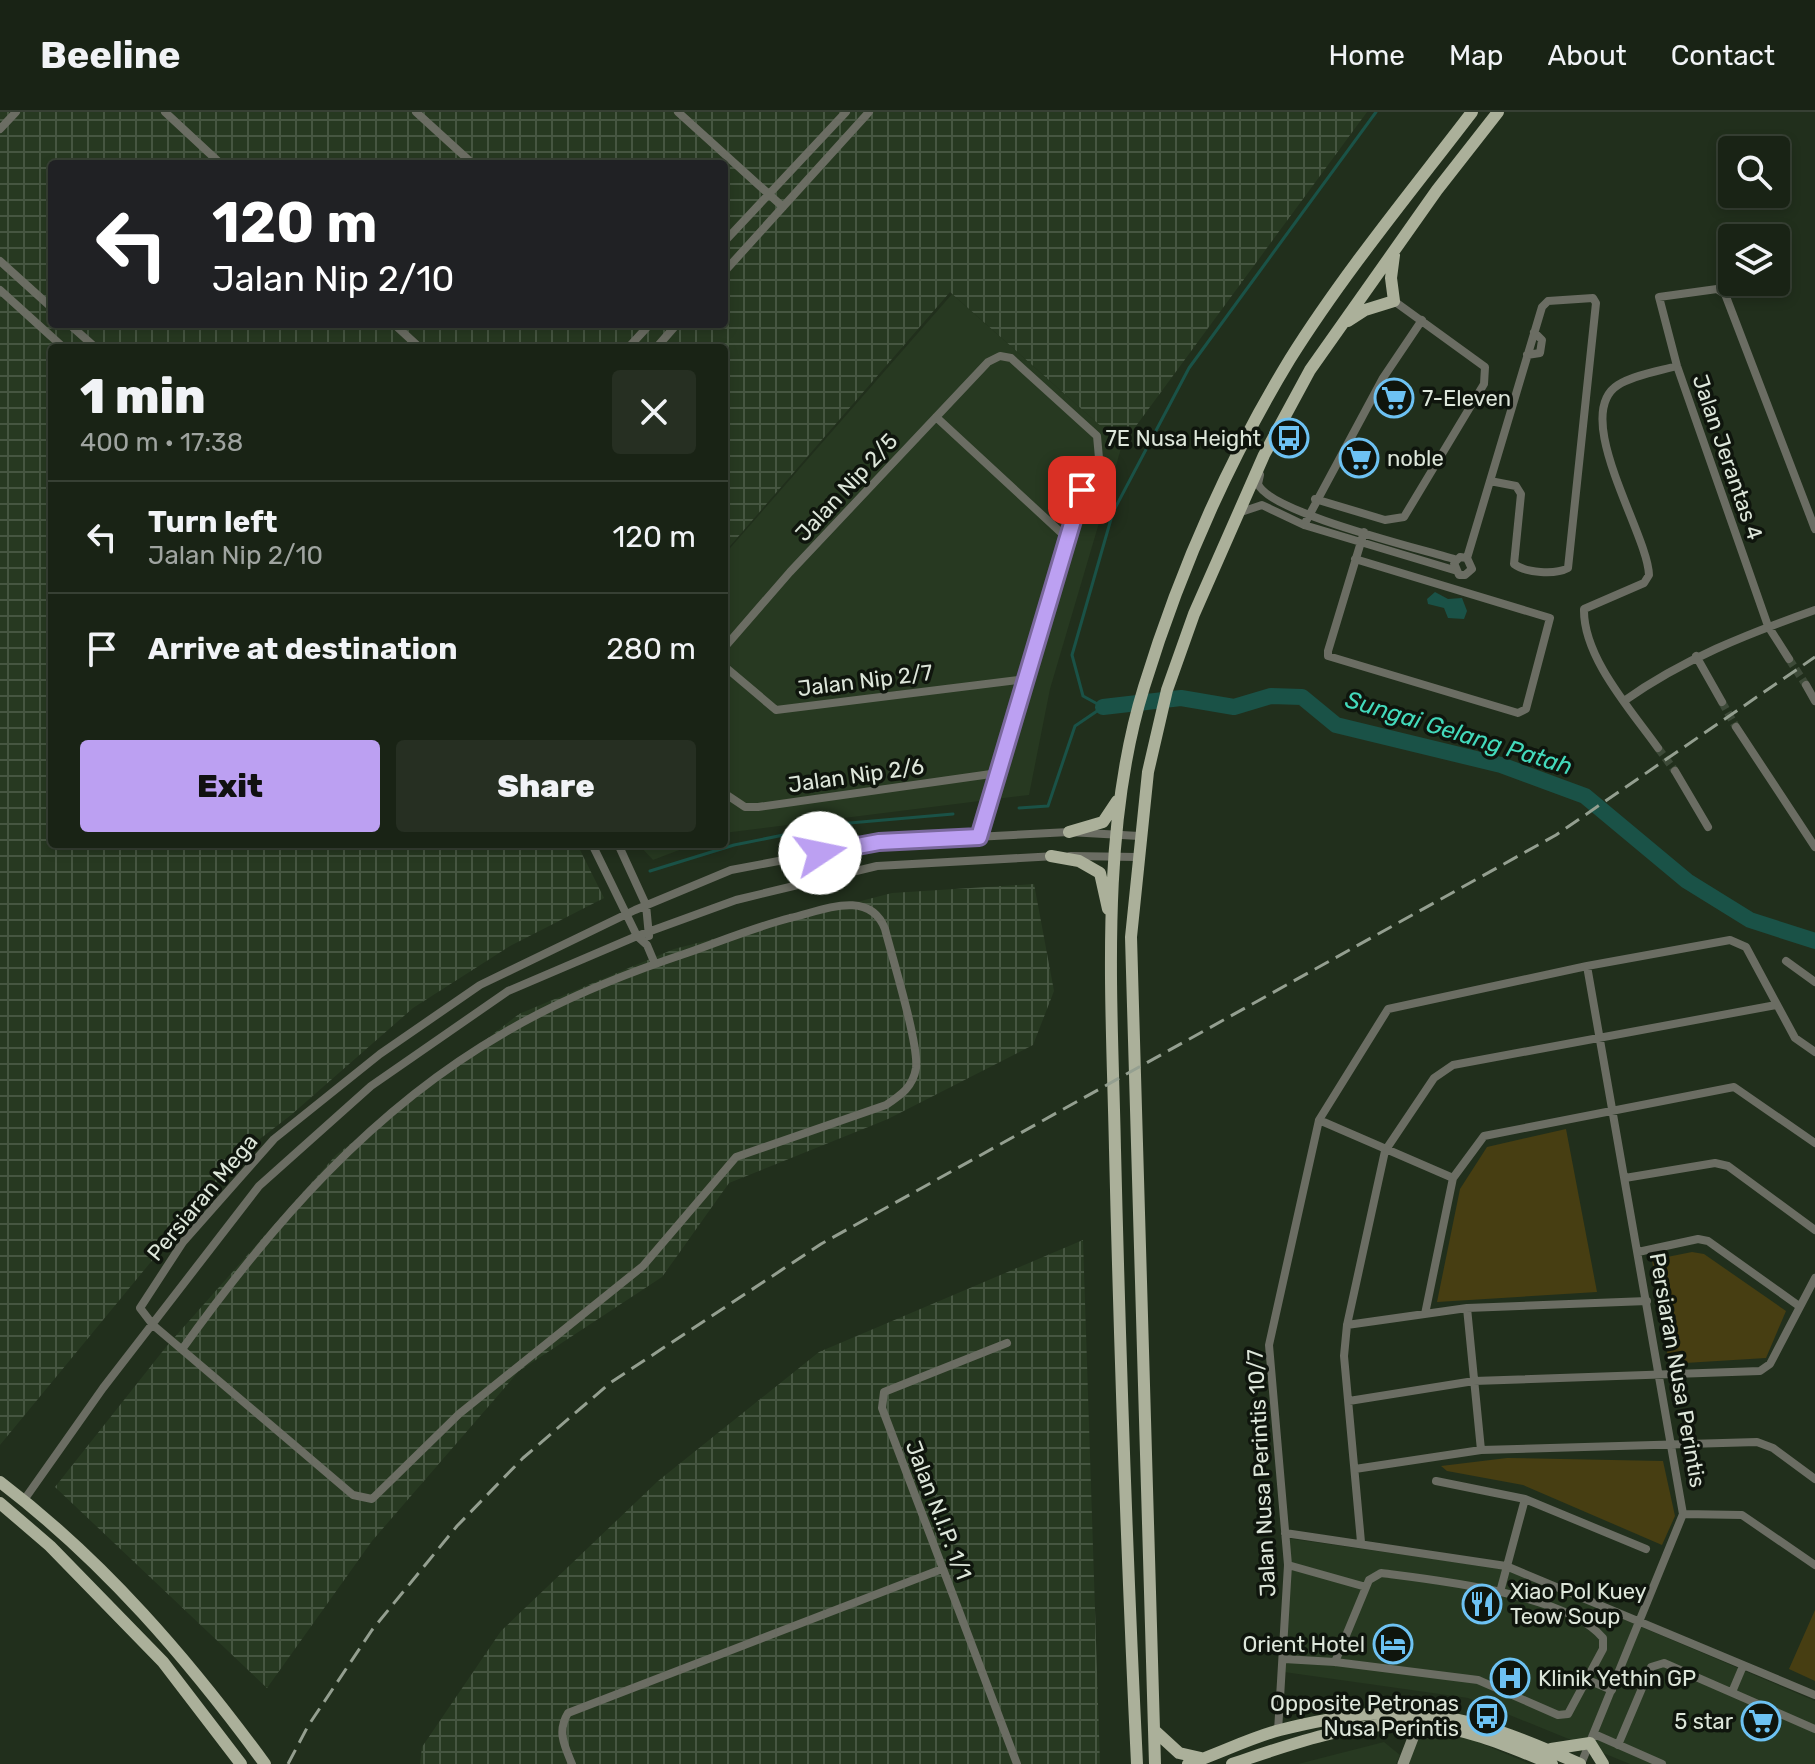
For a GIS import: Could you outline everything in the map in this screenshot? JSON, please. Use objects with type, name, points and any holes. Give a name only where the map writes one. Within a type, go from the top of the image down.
[{"type":"main road","points":[[1137,1764],[1118,1287],[1111,936],[1118,834],[1138,709],[1177,591],[1240,446],[1292,357],[1328,305],[1472,112]]},
{"type":"main road","points":[[1155,1764],[1131,937],[1139,836],[1163,706],[1194,614],[1235,517],[1310,370],[1498,112]]},
{"type":"main road","points":[[1342,324],[1365,310],[1394,301],[1391,278],[1395,250]]},
{"type":"main road","points":[[1069,832],[1094,826],[1112,814],[1126,769]]},
{"type":"main road","points":[[1051,856],[1079,861],[1100,873],[1111,936]]},
{"type":"main road","points":[[0,1482],[100,1568],[156,1626],[216,1697],[265,1764]]},
{"type":"main road","points":[[0,1503],[50,1546],[163,1662],[241,1764]]},
{"type":"main road","points":[[1188,1764],[1278,1731],[1365,1714],[1427,1712],[1493,1727],[1581,1764]]},
{"type":"main road","points":[[1232,1764],[1292,1743],[1373,1727],[1418,1725],[1490,1739],[1552,1764]]},
{"type":"main road","points":[[1155,1731],[1179,1753],[1204,1759]]},
{"type":"main road","points":[[1127,1764],[1135,1732]]},
{"type":"main road","points":[[1548,1749],[1592,1739],[1603,1764]]},
{"type":"street","points":[[0,129],[16,112]]},
{"type":"street","points":[[165,112],[217,160]]},
{"type":"street","points":[[416,112],[469,160]]},
{"type":"street","points":[[678,112],[783,207]]},
{"type":"street","points":[[728,238],[846,112]]},
{"type":"street","points":[[728,268],[869,112]]},
{"type":"street","points":[[0,261],[48,304]]},
{"type":"street","name":"Jalan Jerantas 4","points":[[1789,659],[1768,626],[1677,366],[1659,297],[1717,289],[1725,294],[1815,529]]},
{"type":"street","points":[[0,290],[60,344]]},
{"type":"street","points":[[1454,570],[1462,559],[1490,481],[1527,355],[1540,353],[1542,340],[1534,332],[1542,307],[1548,301],[1587,297],[1596,303],[1568,568],[1559,572],[1521,569],[1514,564],[1521,494],[1516,486],[1490,481]]},
{"type":"street","points":[[1315,499],[1385,520],[1404,517],[1485,375],[1485,367],[1394,301]]},
{"type":"street","points":[[1306,520],[1383,378],[1422,320]]},
{"type":"street","points":[[74,328],[92,344]]},
{"type":"street","points":[[398,328],[416,344]]},
{"type":"street","points":[[632,344],[646,328]]},
{"type":"street","points":[[654,328],[665,338]]},
{"type":"street","points":[[660,344],[674,328]]},
{"type":"street","name":"Jalan Nip 2/5","points":[[728,644],[988,362],[1000,356],[1011,358],[1097,436],[1099,458],[1082,490],[1068,539]]},
{"type":"street","points":[[1658,748],[1609,683],[1584,621],[1584,609],[1644,583],[1649,569],[1602,437],[1608,396],[1618,385],[1677,366]]},
{"type":"street","points":[[936,417],[1068,539],[979,837]]},
{"type":"street","points":[[1264,455],[1258,484],[1261,490],[1306,520]]},
{"type":"street","points":[[1235,517],[1245,509],[1262,505],[1362,537],[1462,575],[1470,572],[1472,566],[1462,559],[1362,537]]},
{"type":"street","points":[[1355,559],[1547,615],[1551,621],[1526,709],[1518,713],[1332,660],[1328,651],[1355,559],[1362,537]]},
{"type":"street","points":[[1624,701],[1696,656],[1815,610]]},
{"type":"street","points":[[1696,656],[1722,702]]},
{"type":"street","name":"Jalan Nip 2/7","points":[[728,669],[776,710],[1026,679]]},
{"type":"street","points":[[1806,685],[1815,701]]},
{"type":"street","points":[[1736,727],[1815,847]]},
{"type":"street","points":[[1675,771],[1708,827]]},
{"type":"street","name":"Jalan Nip 2/6","points":[[728,796],[745,807],[758,807],[998,773]]},
{"type":"street","name":"Persiaran Mega","points":[[1137,857],[1117,854],[1051,856],[877,866],[736,900],[637,936],[508,991],[371,1086],[259,1186],[153,1325],[140,1308],[183,1242],[274,1139],[380,1054],[480,985],[628,913],[731,870],[879,842],[1069,832],[1139,836]]},
{"type":"street","points":[[594,848],[637,936],[647,945],[655,964]]},
{"type":"street","points":[[620,848],[646,905],[651,931],[647,945]]},
{"type":"street","points":[[24,1500],[153,1325],[353,1495],[372,1499],[459,1414],[643,1266],[736,1157],[886,1105],[903,1095],[910,1085],[916,1058],[885,929],[876,912],[868,907],[842,906],[778,921],[655,964],[571,998],[506,1032],[370,1131],[309,1190],[221,1296],[183,1348]]},
{"type":"street","name":"Jalan Nusa Perintis 10/7","points":[[1278,1731],[1288,1565],[1269,1345],[1319,1120],[1388,1009],[1587,966],[1738,942],[1746,947],[1776,1005]]},
{"type":"street","points":[[1786,961],[1815,982]]},
{"type":"street","name":"Persiaran Nusa Perintis","points":[[1581,1764],[1683,1514],[1674,1446],[1587,966]]},
{"type":"street","points":[[1361,1542],[1344,1356],[1347,1325],[1385,1151],[1434,1078],[1453,1065],[1776,1005],[1795,1038],[1815,1052]]},
{"type":"street","points":[[1425,1314],[1453,1178],[1484,1136],[1734,1087],[1815,1143]]},
{"type":"street","points":[[1319,1120],[1453,1178]]},
{"type":"street","points":[[1625,1178],[1715,1163],[1728,1166],[1815,1230]]},
{"type":"street","points":[[1638,1252],[1698,1239],[1708,1241],[1799,1306]]},
{"type":"street","points":[[1349,1401],[1474,1381],[1760,1371],[1770,1364],[1815,1278]]},
{"type":"street","points":[[1347,1325],[1467,1308],[1647,1301]]},
{"type":"street","points":[[1467,1308],[1481,1450]]},
{"type":"street","name":"Jalan N.I.P. 1/1","points":[[1007,1343],[884,1392],[882,1408],[1017,1764]]},
{"type":"street","points":[[1355,1469],[1481,1450],[1765,1443],[1815,1479]]},
{"type":"street","points":[[1436,1481],[1525,1499],[1646,1549]]},
{"type":"street","points":[[1500,1592],[1525,1499]]},
{"type":"street","points":[[1683,1514],[1742,1515],[1815,1565]]},
{"type":"street","points":[[1285,1533],[1506,1566],[1815,1695]]},
{"type":"street","points":[[1288,1565],[1367,1583]]},
{"type":"street","points":[[572,1764],[561,1737],[562,1723],[568,1713],[942,1569]]},
{"type":"street","points":[[1284,1659],[1335,1662],[1478,1680],[1558,1715],[1568,1714],[1588,1680],[1603,1649],[1603,1638],[1595,1629],[1535,1601],[1471,1584],[1381,1573],[1367,1583],[1335,1662]]},
{"type":"street","points":[[1618,1745],[1651,1667],[1656,1663],[1664,1663],[1815,1729]]},
{"type":"street","points":[[1732,1692],[1743,1666]]},
{"type":"street","points":[[1588,1680],[1612,1690]]},
{"type":"street","points":[[1403,1764],[1418,1725]]},
{"type":"street","points":[[1592,1739],[1618,1745],[1662,1764]]},
{"type":"shaded area","points":[[0,112],[1367,112],[1122,445],[950,292],[728,548],[728,344],[48,344],[48,848],[579,848],[604,898],[510,946],[413,1008],[291,1115],[239,1155],[0,1445]]},
{"type":"shaded area","points":[[952,294],[1122,445],[1050,689],[1029,795],[728,833],[728,550]]},
{"type":"shaded area","points":[[642,848],[684,848],[653,860]]},
{"type":"shaded area","points":[[1034,884],[1054,991],[1033,1045],[888,1119],[729,1183],[662,1277],[519,1371],[372,1541],[267,1688],[55,1487],[166,1347],[336,1155],[519,1014],[674,949],[892,893]]},
{"type":"shaded area","points":[[1566,1129],[1597,1292],[1437,1302],[1460,1189],[1487,1147]]},
{"type":"shaded area","points":[[1083,1240],[1100,1764],[420,1764],[422,1747],[501,1631],[658,1481],[819,1352]]},
{"type":"shaded area","points":[[1692,1252],[1704,1254],[1786,1311],[1766,1358],[1669,1364],[1652,1260]]},
{"type":"shaded area","points":[[1507,1458],[1663,1461],[1675,1516],[1662,1545],[1523,1485],[1447,1471],[1441,1466]]},
{"type":"shaded area","points":[[1285,1538],[1505,1569],[1815,1701],[1815,1764],[1630,1764],[1468,1698],[1284,1672]]},
{"type":"shaded area","points":[[1815,1610],[1815,1681],[1789,1669]]},
{"type":"shaded area","points":[[1415,1732],[1471,1739],[1530,1764],[1403,1764]]},
{"type":"shaded area","points":[[1384,1742],[1400,1755],[1396,1764],[1298,1764]]},
{"type":"water","points":[[1435,592],[1448,599],[1462,598],[1467,611],[1464,619],[1448,618],[1444,608],[1428,604],[1427,599]]},
{"type":"waterway","points":[[1019,808],[1048,806],[1075,726],[1103,707],[1083,696],[1072,655],[1113,512],[1189,368],[1376,112]]},
{"type":"waterway","name":"Sungai Gelang Patah","points":[[1103,707],[1181,698],[1234,707],[1271,696],[1302,697],[1336,725],[1501,765],[1585,796],[1687,881],[1750,920],[1815,941]]},
{"type":"waterway","points":[[728,847],[838,824],[953,814]]},
{"type":"waterway","points":[[650,871],[724,848]]},
{"type":"tunnel","points":[[1789,659],[1806,685]]},
{"type":"tunnel","points":[[1722,702],[1736,727]]},
{"type":"tunnel","points":[[1658,748],[1675,771]]},
{"type":"railway","points":[[288,1764],[308,1726],[372,1630],[457,1526],[523,1458],[610,1383],[821,1244],[1556,835],[1815,657]]},
{"type":"place","name":"7-Eleven","points":[[1394,398]]},
{"type":"place","name":"7E Nusa Height","points":[[1289,438]]},
{"type":"place","name":"noble","points":[[1359,458]]},
{"type":"place","name":"Xiao Pol Kuey Teow Soup","points":[[1482,1604]]},
{"type":"place","name":"Orient Hotel","points":[[1393,1644]]},
{"type":"place","name":"Klinik Yethin GP","points":[[1510,1678]]},
{"type":"place","name":"Opposite Petronas Nusa Perintis","points":[[1487,1716]]},
{"type":"place","name":"5 star","points":[[1761,1721]]},
{"type":"route","points":[[820,853],[879,842],[979,837],[1082,490]]}]
